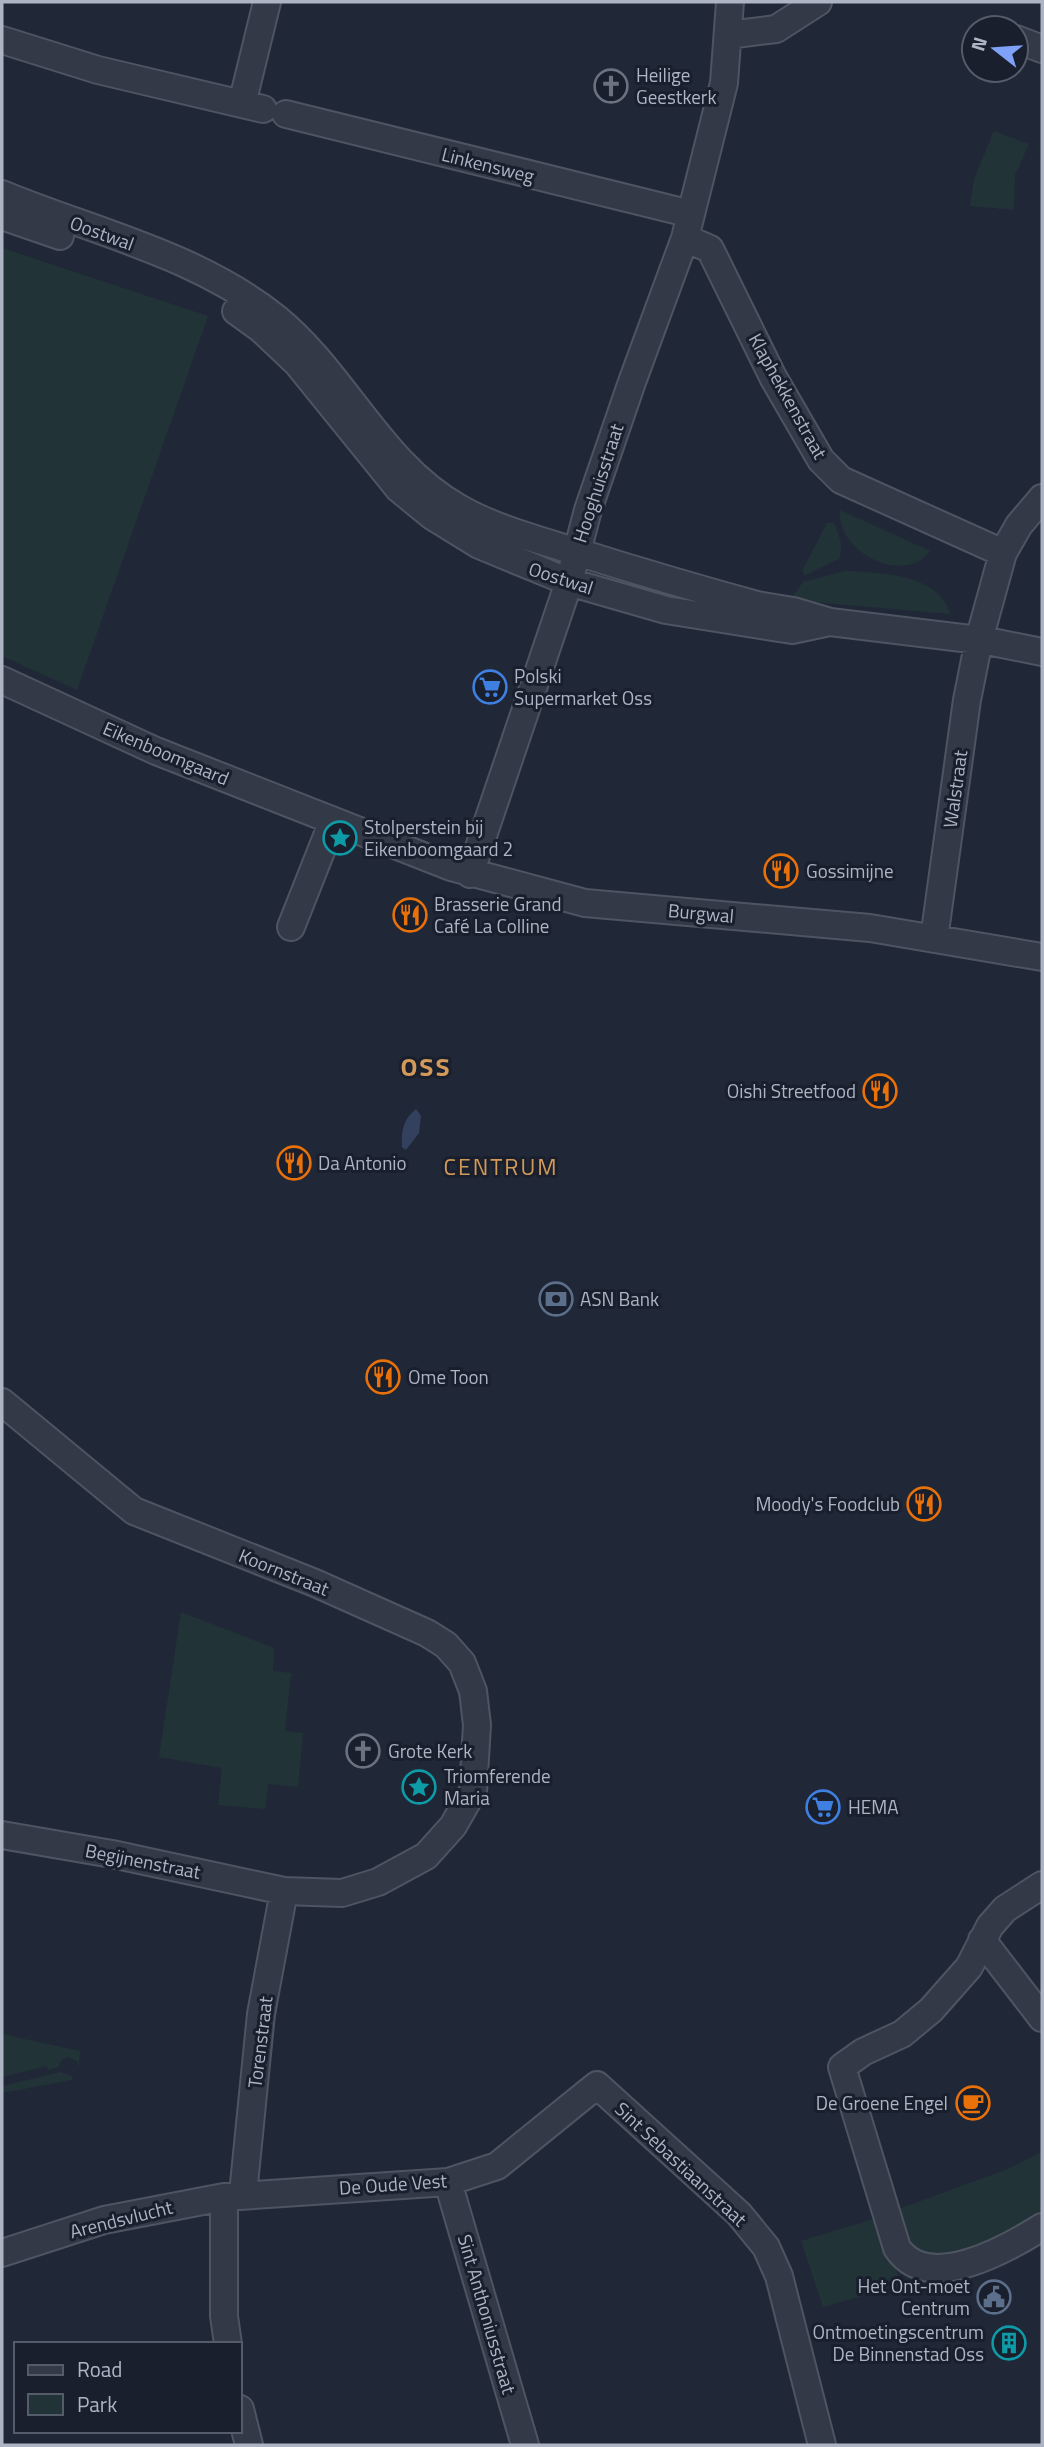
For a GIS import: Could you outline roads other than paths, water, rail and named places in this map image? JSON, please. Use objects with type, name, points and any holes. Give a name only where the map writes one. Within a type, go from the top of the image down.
[{"type":"street","points":[[263,109],[267,2]]},
{"type":"street","name":"Hooghuisstraat","points":[[470,874],[569,582],[576,551],[632,382],[688,226],[724,83],[730,2]]},
{"type":"street","points":[[728,35],[776,29],[818,2]]},
{"type":"street","name":"Linkensweg","points":[[2,40],[98,70],[263,109],[688,226]]},
{"type":"street","name":"Oostwal","points":[[2,194],[204,272],[237,289],[278,319],[320,360],[350,414],[399,489],[432,516],[479,545],[569,582],[666,610],[792,629],[830,622]]},
{"type":"street","name":"Oostwal","points":[[2,216],[171,275],[213,295],[261,329],[407,469],[459,508],[513,532],[683,585],[830,622],[979,640],[1042,652]]},
{"type":"street","name":"Klaphekkenstraat","points":[[688,226],[710,249],[773,377],[821,460],[841,480],[1003,553]]},
{"type":"street","name":"Walstraat","points":[[934,939],[967,700],[979,640],[1003,553],[1019,525],[1042,498]]},
{"type":"street","name":"Eikenboomgaard","points":[[2,680],[156,751],[470,874]]},
{"type":"street","points":[[291,927],[332,821]]},
{"type":"street","name":"Burgwal","points":[[470,874],[585,903],[870,928],[1042,957]]},
{"type":"street","name":"Koornstraat","points":[[2,1402],[134,1511],[315,1583],[427,1633],[446,1645],[461,1662],[472,1691],[477,1725],[473,1791]]},
{"type":"street","name":"Begijnenstraat","points":[[2,1835],[112,1854],[284,1891],[342,1893],[378,1882],[426,1856],[453,1826],[473,1791]]},
{"type":"street","points":[[1042,1885],[1005,1909],[982,1940],[970,1967],[931,2010],[902,2034],[863,2052],[842,2067],[897,2248],[905,2260],[923,2268],[951,2267],[985,2258],[1042,2227]]},
{"type":"street","name":"Torenstraat","points":[[228,2342],[224,2316],[233,2195],[261,2014],[284,1891]]},
{"type":"street","points":[[982,1940],[1042,2018]]},
{"type":"street","name":"De Oude Vest","points":[[233,2195],[448,2182],[497,2166],[597,2085]]},
{"type":"street","name":"Sint Sebastiaanstraat","points":[[597,2085],[740,2214],[766,2247],[779,2276],[822,2445]]},
{"type":"street","name":"Sint Anthoniusstraat","points":[[448,2182],[525,2445]]},
{"type":"street","name":"Arendsvlucht","points":[[2,2253],[104,2220],[233,2195]]},
{"type":"street","points":[[242,2417],[249,2445]]},
{"type":"water","points":[[416,1109],[421,1116],[419,1133],[406,1150],[402,1147],[404,1126]]},
{"type":"place","name":"Heilige Geestkerk","points":[[611,86]]},
{"type":"place","name":"Polski Supermarket Oss","points":[[490,687]]},
{"type":"place","name":"Stolperstein bij Eikenboomgaard 2","points":[[340,838]]},
{"type":"place","name":"Gossimijne","points":[[781,871]]},
{"type":"place","name":"Brasserie Grand Café La Colline","points":[[410,915]]},
{"type":"place","name":"Oishi Streetfood","points":[[880,1091]]},
{"type":"place","name":"Da Antonio","points":[[294,1163]]},
{"type":"place","name":"ASN Bank","points":[[556,1299]]},
{"type":"place","name":"Ome Toon","points":[[383,1377]]},
{"type":"place","name":"Moody's Foodclub","points":[[924,1504]]},
{"type":"place","name":"Grote Kerk","points":[[363,1751]]},
{"type":"place","name":"Triomferende Maria","points":[[419,1787]]},
{"type":"place","name":"HEMA","points":[[823,1807]]},
{"type":"place","name":"De Groene Engel","points":[[973,2103]]},
{"type":"place","name":"Het Ont-moet Centrum","points":[[994,2297]]},
{"type":"place","name":"Ontmoetingscentrum De Binnenstad Oss","points":[[1009,2343]]},
{"type":"district","name":"OSS","points":[[426,1067]]},
{"type":"district","name":"CENTRUM","points":[[501,1167]]}]
